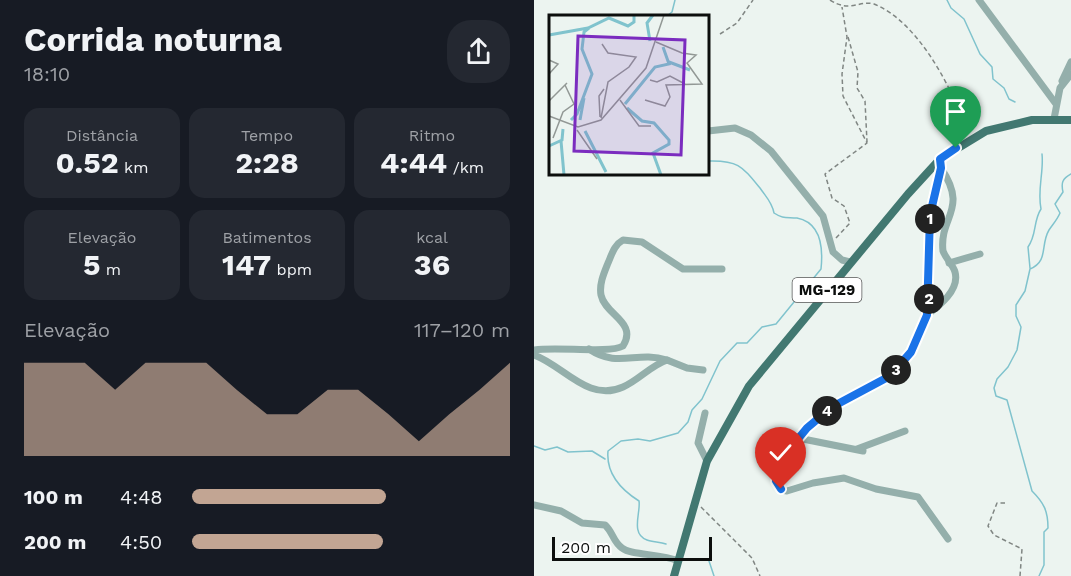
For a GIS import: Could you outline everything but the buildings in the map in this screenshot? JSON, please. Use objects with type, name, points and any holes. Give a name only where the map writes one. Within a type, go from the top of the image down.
[{"type":"main road","name":"MG-129","points":[[674,576],[707,461],[749,386],[850,262],[941,164],[970,139],[1008,124],[1054,119],[1071,120]]},
{"type":"street","points":[[979,0],[1056,104]]},
{"type":"street","points":[[1054,119],[1056,104],[1071,62]]},
{"type":"street","points":[[1062,84],[1071,74]]},
{"type":"street","points":[[710,131],[727,128],[744,130],[771,151],[823,216],[837,256],[850,262]]},
{"type":"street","points":[[941,164],[954,194],[952,212],[942,244],[944,255],[956,276],[952,290],[927,315],[911,352],[898,368],[832,407],[798,438],[784,456],[776,481],[781,489],[787,491],[813,483],[844,478],[876,489],[918,497],[948,539]]},
{"type":"street","points":[[927,315],[930,215],[941,164]]},
{"type":"street","points":[[534,350],[554,347],[617,350],[626,341],[624,323],[605,304],[601,295],[603,277],[617,244],[632,240],[642,242],[683,268],[722,270]]},
{"type":"street","points":[[950,263],[980,254]]},
{"type":"street","points":[[587,348],[608,359],[649,356],[687,368],[703,370]]},
{"type":"street","points":[[534,355],[546,360],[579,383],[600,390],[622,388],[667,360]]},
{"type":"street","points":[[705,413],[698,443],[707,461]]},
{"type":"street","points":[[798,438],[860,450],[905,431]]},
{"type":"street","points":[[534,505],[561,511],[582,523],[605,525],[615,542],[626,551],[665,555],[678,561]]},
{"type":"path","points":[[720,34],[737,23],[753,0]]},
{"type":"path","points":[[830,0],[843,7],[873,3],[907,25],[956,100],[970,139]]},
{"type":"path","points":[[843,7],[847,37],[858,72],[857,88],[865,101],[867,143]]},
{"type":"path","points":[[847,37],[842,74],[843,96],[867,143]]},
{"type":"path","points":[[831,243],[850,223],[844,206],[832,198],[825,174],[867,143]]},
{"type":"path","points":[[696,502],[752,558],[760,576]]},
{"type":"path","points":[[1005,503],[998,503],[988,526],[994,535],[1022,549],[1020,576]]},
{"type":"waterway","points":[[668,15],[672,12],[675,0]]},
{"type":"waterway","points":[[947,0],[951,8],[964,19],[980,54],[992,67],[993,79],[1004,88],[1009,99],[1015,102]]},
{"type":"waterway","points":[[1030,268],[1028,247],[1033,238],[1041,209],[1042,154]]},
{"type":"waterway","points":[[666,544],[647,540],[639,533],[637,522],[639,501],[616,480],[609,466],[608,451],[621,441],[638,439],[650,441],[678,433],[688,422],[692,410],[702,399],[720,361],[737,343],[747,343],[762,327],[776,324],[821,269],[821,246],[812,225],[797,218],[783,217],[774,213],[760,188],[738,166],[733,163],[710,161]]},
{"type":"waterway","points":[[1039,576],[1044,565],[1044,532],[1048,528],[1046,512],[1032,491],[1007,400],[996,396],[994,388],[997,379],[1008,367],[1017,350],[1021,327],[1016,316],[1016,305],[1025,291],[1030,269],[1040,262],[1046,236],[1060,213],[1055,204],[1063,192],[1063,182],[1071,174]]},
{"type":"waterway","points":[[534,446],[545,450],[557,447],[568,452],[592,451],[605,459]]},
{"type":"waterway","points":[[709,561],[714,576]]},
{"type":"route","points":[[781,489],[776,481],[777,472],[788,450],[807,428],[832,407],[890,376],[911,352],[927,315],[930,290],[930,215],[941,168],[940,159],[956,148]]}]
